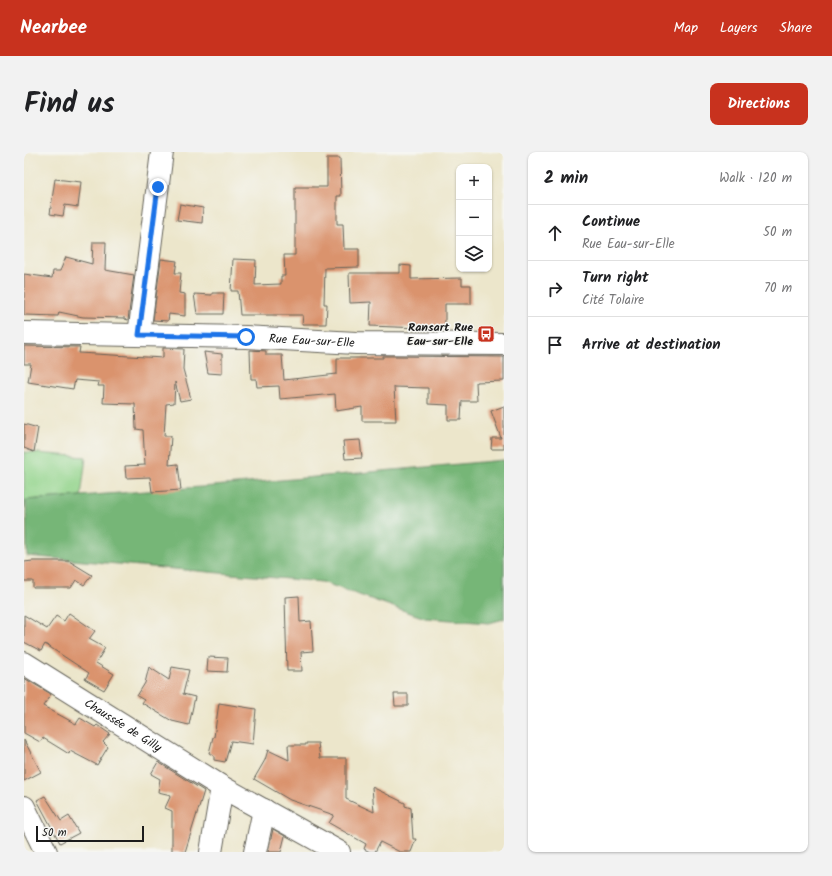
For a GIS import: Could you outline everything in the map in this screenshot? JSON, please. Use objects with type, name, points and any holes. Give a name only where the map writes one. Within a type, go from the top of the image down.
[{"type":"street","points":[[139,335],[162,152]]},
{"type":"street","name":"Rue Eau-sur-Elle","points":[[24,333],[246,337],[356,343],[504,344]]},
{"type":"street","name":"Chaussée de Gilly","points":[[24,663],[222,787],[264,810],[328,849]]},
{"type":"street","points":[[211,852],[222,787]]},
{"type":"street","points":[[24,807],[30,834],[46,852]]},
{"type":"street","points":[[256,852],[264,810]]},
{"type":"green space","points":[[24,452],[86,457],[81,496],[26,500],[24,508]]},
{"type":"green space","points":[[504,460],[504,619],[489,623],[425,618],[322,582],[27,556],[26,500],[214,486]]},
{"type":"building","points":[[327,158],[340,158],[341,196],[337,196],[337,224],[343,224],[344,249],[359,249],[359,267],[325,268],[324,304],[327,304],[326,324],[302,324],[303,315],[240,315],[238,291],[231,291],[233,259],[256,260],[255,285],[281,284],[281,276],[285,276],[284,255],[295,255],[295,187],[327,187]]},
{"type":"building","points":[[55,179],[81,182],[78,207],[65,205],[63,216],[50,214]]},
{"type":"building","points":[[180,204],[203,208],[202,223],[177,220]]},
{"type":"building","points":[[93,242],[106,242],[105,270],[134,275],[128,320],[125,318],[83,317],[59,312],[58,316],[24,315],[24,274],[52,278],[53,271],[60,271],[66,257],[92,264]]},
{"type":"building","points":[[161,259],[177,261],[175,273],[181,273],[179,293],[185,294],[185,316],[169,314],[168,321],[153,320]]},
{"type":"building","points":[[400,265],[411,266],[411,279],[462,278],[462,285],[471,285],[471,304],[445,304],[445,329],[370,326],[371,302],[350,303],[349,273],[400,273]]},
{"type":"building","points":[[212,293],[224,293],[223,314],[197,314],[194,294],[212,295]]},
{"type":"building","points":[[24,346],[80,347],[79,353],[163,358],[163,348],[184,349],[183,369],[191,399],[180,401],[175,382],[174,403],[166,404],[164,436],[171,436],[169,465],[178,464],[181,490],[152,492],[150,477],[126,478],[125,466],[145,465],[143,430],[136,429],[135,404],[103,403],[104,386],[98,386],[99,382],[75,380],[73,389],[28,382],[31,364],[24,364]]},
{"type":"building","points":[[250,350],[266,351],[266,355],[282,355],[284,380],[337,374],[337,358],[383,358],[383,356],[396,356],[504,357],[504,381],[476,382],[477,401],[462,401],[461,420],[448,420],[448,405],[428,404],[428,388],[394,387],[396,421],[362,421],[362,407],[336,411],[335,394],[280,399],[279,386],[257,387],[256,379],[251,379]]},
{"type":"building","points":[[204,352],[222,354],[222,374],[208,373]]},
{"type":"building","points":[[504,406],[504,449],[491,449],[492,438],[501,438],[491,411]]},
{"type":"building","points":[[24,424],[38,428],[34,452],[24,448]]},
{"type":"building","points":[[360,440],[362,458],[345,459],[343,441]]},
{"type":"building","points":[[69,561],[92,575],[84,585],[76,580],[71,588],[33,588],[33,581],[24,581],[24,562]]},
{"type":"building","points":[[299,596],[300,622],[311,621],[313,651],[301,652],[302,671],[287,671],[285,597]]},
{"type":"building","points":[[69,613],[95,631],[89,639],[105,648],[96,663],[114,674],[104,690],[85,679],[89,673],[45,644],[41,651],[24,642],[24,615],[47,629],[56,616],[64,621]]},
{"type":"building","points":[[208,657],[228,658],[227,672],[207,671]]},
{"type":"building","points":[[149,667],[169,680],[172,667],[189,670],[183,694],[195,697],[189,725],[172,721],[142,703],[144,700],[137,696],[145,683]]},
{"type":"building","points":[[24,678],[51,694],[43,706],[76,724],[80,718],[95,727],[97,725],[110,734],[103,742],[108,747],[97,765],[70,751],[69,754],[43,738],[40,742],[24,733]]},
{"type":"building","points":[[394,694],[408,694],[408,706],[395,706]]},
{"type":"building","points":[[219,703],[256,709],[253,744],[231,741],[225,762],[214,760],[214,756],[209,753],[214,737]]},
{"type":"building","points":[[24,740],[41,772],[24,781]]},
{"type":"building","points":[[306,743],[318,743],[320,758],[346,758],[346,799],[374,812],[372,787],[405,803],[405,806],[411,808],[413,839],[416,839],[411,852],[400,852],[380,842],[375,852],[370,852],[364,849],[366,844],[329,823],[334,815],[290,800],[254,779],[265,760],[268,750],[289,760],[288,745],[306,745]]},
{"type":"building","points":[[158,762],[204,791],[185,852],[172,852],[172,811],[165,808],[171,795],[158,792],[160,779],[151,774]]},
{"type":"building","points":[[45,796],[61,821],[69,816],[79,833],[60,843],[37,800]]},
{"type":"building","points":[[273,829],[285,836],[281,852],[268,852]]},
{"type":"place","name":"Ransart Rue Eau-sur-Elle","points":[[486,334]]},
{"type":"route","points":[[158,187],[139,335],[246,337]]}]
